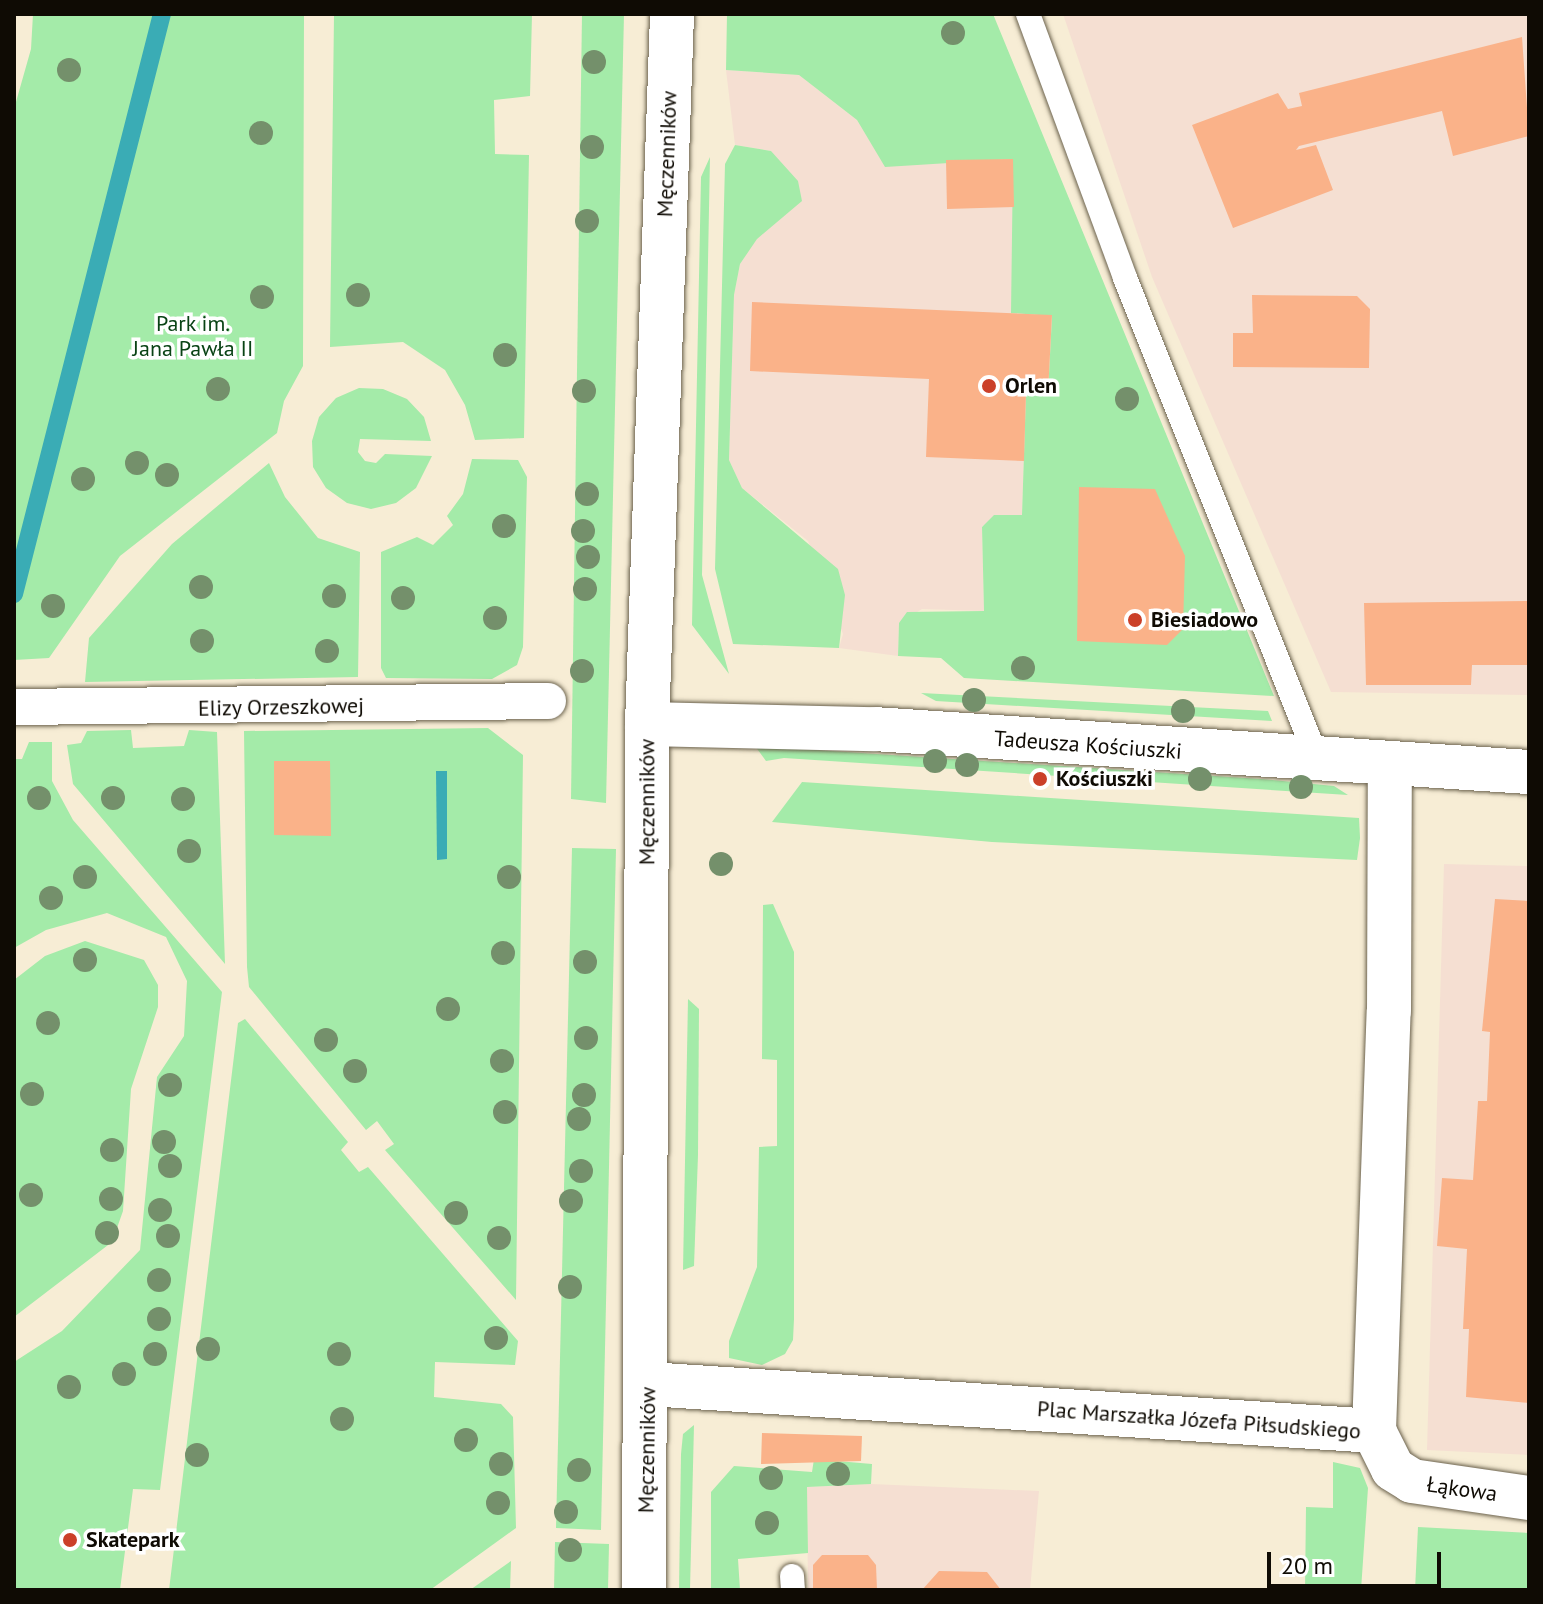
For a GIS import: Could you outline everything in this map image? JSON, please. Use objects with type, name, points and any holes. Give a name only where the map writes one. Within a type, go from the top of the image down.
[{"type":"street","name":"Męczenników","points":[[644,1590],[648,1384],[647,724],[672,14]]},
{"type":"street","name":"Elizy Orzeszkowej","points":[[14,707],[548,701]]},
{"type":"street","name":"Tadeusza Kościuszki","points":[[647,724],[874,729],[1318,761],[1529,772]]},
{"type":"street","name":"Plac Marszałka Józefa Piłsudskiego","points":[[648,1384],[1374,1431],[1389,1011],[1390,765]]},
{"type":"street","name":"Łąkowa","points":[[1374,1431],[1393,1469],[1412,1481],[1529,1498]]},
{"type":"lane","points":[[1028,14],[1125,278],[1318,761]]},
{"type":"shaded area","points":[[1063,14],[1529,14],[1529,695],[1331,692],[1152,277]]},
{"type":"shaded area","points":[[726,70],[799,75],[857,120],[885,166],[1013,159],[1052,315],[1048,393],[1026,393],[1022,516],[982,526],[984,611],[922,609],[899,623],[898,656],[839,648],[843,634],[808,541],[742,488],[729,460],[734,295],[740,264],[756,239],[802,200],[771,151],[735,145]]},
{"type":"shaded area","points":[[1444,864],[1529,866],[1529,1455],[1427,1450]]},
{"type":"shaded area","points":[[871,1484],[1039,1491],[1030,1590],[808,1590],[807,1487]]},
{"type":"green space","name":"Park im. Jana Pawła II","points":[[33,14],[304,14],[303,366],[284,401],[277,433],[120,556],[49,658],[14,660],[14,109],[31,49]]},
{"type":"green space","points":[[334,14],[532,14],[530,96],[494,100],[495,154],[529,155],[524,438],[475,440],[465,405],[445,370],[403,342],[330,347]]},
{"type":"green space","points":[[582,14],[624,14],[606,803],[571,799]]},
{"type":"green space","points":[[727,14],[993,14],[1274,696],[964,678],[941,658],[898,656],[899,623],[907,612],[984,611],[982,527],[994,515],[1022,515],[1026,393],[1048,393],[1052,316],[1011,313],[1013,159],[885,167],[857,120],[799,75],[726,70]]},
{"type":"green space","points":[[735,145],[771,151],[798,181],[802,201],[757,239],[740,264],[734,295],[729,460],[742,488],[838,569],[845,595],[839,648],[733,644],[715,569],[725,164]]},
{"type":"green space","points":[[710,157],[702,575],[729,674],[692,625],[701,177]]},
{"type":"green space","points":[[359,388],[383,389],[407,399],[424,417],[431,441],[360,439],[358,452],[365,461],[376,463],[385,454],[432,456],[416,488],[396,503],[371,509],[347,503],[326,488],[313,467],[312,441],[319,417],[336,398]]},
{"type":"green space","points":[[472,459],[518,460],[527,477],[523,647],[517,665],[492,679],[386,678],[381,668],[381,552],[417,537],[433,545],[453,525],[447,516],[463,494]]},
{"type":"green space","points":[[269,463],[285,497],[318,538],[360,552],[358,677],[85,682],[89,638],[172,544]]},
{"type":"green space","points":[[921,693],[1268,711],[1272,721],[936,701]]},
{"type":"green space","points":[[488,728],[523,755],[516,1300],[385,1150],[394,1144],[377,1121],[366,1130],[249,987],[247,967],[244,731]]},
{"type":"green space","points":[[131,730],[133,748],[184,746],[189,730],[217,732],[225,964],[73,784],[67,745],[81,743],[87,731]]},
{"type":"green space","points":[[29,742],[52,742],[52,781],[73,820],[222,992],[160,1490],[133,1489],[120,1590],[14,1590],[14,1362],[62,1331],[140,1250],[157,1077],[184,1036],[187,981],[166,937],[107,913],[46,930],[14,948],[14,759],[22,759]]},
{"type":"green space","points":[[755,746],[1261,779],[1334,786],[1348,795],[784,758],[766,761]]},
{"type":"green space","points":[[802,782],[1359,818],[1360,838],[1357,860],[992,842],[772,822]]},
{"type":"green space","points":[[572,848],[616,849],[601,1530],[556,1528]]},
{"type":"green space","points":[[773,904],[794,952],[794,1319],[793,1340],[785,1354],[762,1365],[729,1358],[729,1341],[757,1267],[759,1147],[777,1146],[777,1060],[762,1059],[763,905]]},
{"type":"green space","points":[[85,941],[144,960],[158,985],[158,1007],[131,1089],[123,1211],[112,1242],[14,1317],[14,980],[45,956]]},
{"type":"green space","points":[[688,999],[699,1009],[698,1155],[694,1266],[683,1270]]},
{"type":"green space","points":[[245,1019],[348,1142],[341,1150],[359,1172],[368,1167],[518,1341],[515,1365],[435,1362],[434,1397],[501,1404],[513,1417],[516,1528],[430,1590],[169,1590],[238,1023]]},
{"type":"green space","points":[[694,1425],[690,1590],[679,1590],[681,1454],[683,1434]]},
{"type":"green space","points":[[814,1459],[872,1464],[871,1484],[807,1487],[808,1553],[738,1559],[740,1590],[711,1590],[711,1492],[734,1466],[812,1472]]},
{"type":"green space","points":[[1333,1462],[1360,1468],[1368,1488],[1361,1590],[1305,1590],[1306,1507],[1333,1508]]},
{"type":"green space","points":[[1418,1527],[1529,1533],[1529,1590],[1415,1590]]},
{"type":"green space","points":[[555,1542],[609,1544],[608,1590],[554,1590]]},
{"type":"green space","points":[[511,1561],[510,1590],[470,1590]]},
{"type":"water","points":[[436,771],[447,771],[447,859],[437,860]]},
{"type":"building","points":[[1522,37],[1529,136],[1453,156],[1442,111],[1299,146],[1296,150],[1316,145],[1333,190],[1233,228],[1192,125],[1278,93],[1288,109],[1302,106],[1299,93]]},
{"type":"building","points":[[1013,159],[1014,207],[947,209],[946,160]]},
{"type":"building","points":[[1252,295],[1357,296],[1370,309],[1369,368],[1233,367],[1233,333],[1253,333]]},
{"type":"building","points":[[752,302],[1052,315],[1048,393],[1026,393],[1024,461],[926,457],[929,379],[750,371]]},
{"type":"building","points":[[1079,487],[1155,489],[1185,556],[1183,629],[1167,645],[1077,641]]},
{"type":"building","points":[[1529,601],[1529,665],[1472,665],[1471,685],[1366,685],[1364,603]]},
{"type":"building","points":[[274,761],[330,761],[331,836],[274,835]]},
{"type":"building","points":[[1495,899],[1529,901],[1529,1403],[1466,1397],[1469,1329],[1463,1329],[1467,1249],[1437,1246],[1442,1178],[1473,1180],[1478,1101],[1487,1101],[1490,1032],[1482,1031]]},
{"type":"building","points":[[762,1433],[862,1436],[861,1461],[761,1464]]},
{"type":"building","points":[[822,1555],[868,1555],[876,1565],[877,1590],[813,1590],[813,1565]]},
{"type":"building","points":[[939,1571],[987,1572],[1001,1590],[922,1590]]},
{"type":"waterway","points":[[14,594],[162,14]]},
{"type":"place","name":"Orlen","points":[[989,386]]},
{"type":"place","name":"Biesiadowo","points":[[1135,620]]},
{"type":"place","name":"Kościuszki","points":[[1040,779]]},
{"type":"place","name":"Skatepark","points":[[70,1540]]}]
